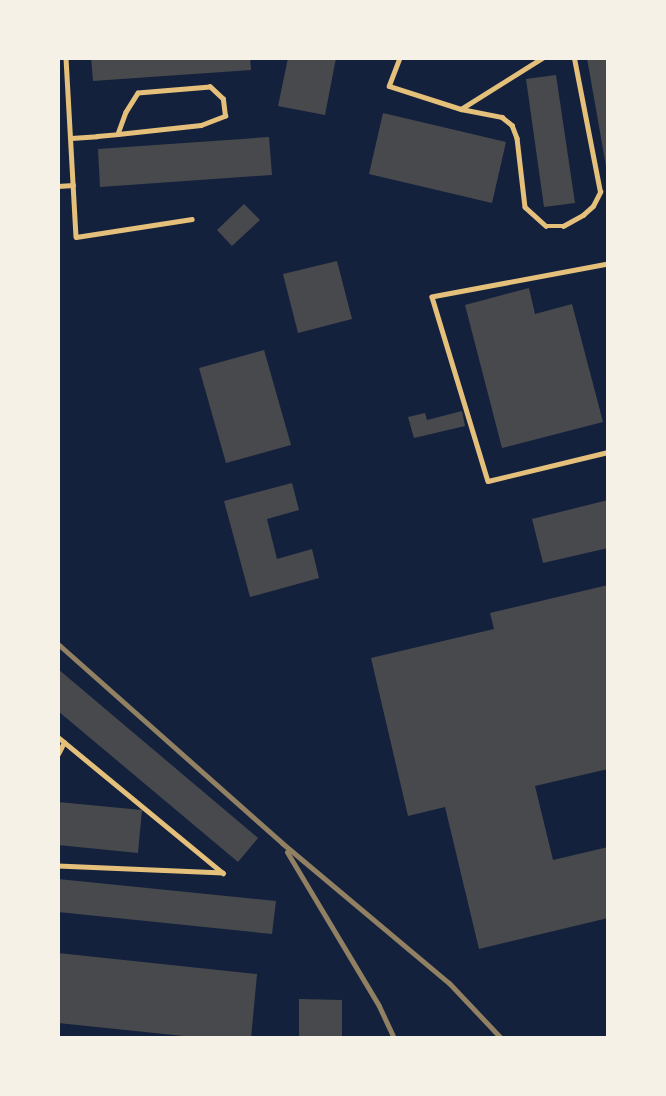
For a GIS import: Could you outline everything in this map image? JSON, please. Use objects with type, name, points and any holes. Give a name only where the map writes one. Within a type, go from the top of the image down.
[{"type":"lane","points":[[65,58],[76,237],[192,219]]},
{"type":"lane","points":[[400,58],[389,86],[460,109],[502,117],[512,125],[517,138],[525,207],[546,226],[563,226],[573,222],[593,206],[600,192],[573,58]]},
{"type":"lane","points":[[460,109],[542,58]]},
{"type":"lane","points":[[71,138],[118,134],[201,125],[225,116],[223,99],[210,87],[138,93],[126,112],[118,134]]},
{"type":"lane","points":[[58,186],[73,185]]},
{"type":"lane","points":[[608,264],[432,297],[488,481],[608,452]]},
{"type":"lane","points":[[58,737],[223,873],[58,866]]},
{"type":"lane","points":[[58,754],[64,742]]},
{"type":"building","points":[[91,58],[250,58],[251,70],[93,81]]},
{"type":"building","points":[[288,58],[336,58],[325,115],[278,106]]},
{"type":"building","points":[[587,58],[608,58],[608,172],[607,172]]},
{"type":"building","points":[[556,75],[575,203],[544,207],[526,79]]},
{"type":"building","points":[[383,113],[506,142],[492,203],[369,174]]},
{"type":"building","points":[[269,137],[272,175],[100,187],[98,149]]},
{"type":"building","points":[[244,204],[260,220],[232,246],[217,230]]},
{"type":"building","points":[[337,261],[352,319],[298,333],[283,274]]},
{"type":"building","points":[[529,288],[535,314],[572,304],[603,422],[502,448],[465,305]]},
{"type":"building","points":[[264,350],[291,445],[226,463],[199,368]]},
{"type":"building","points":[[462,411],[465,426],[414,438],[408,417],[425,413],[427,420]]},
{"type":"building","points":[[292,483],[299,510],[267,519],[277,559],[312,549],[319,578],[250,597],[224,501]]},
{"type":"building","points":[[608,500],[608,548],[543,563],[532,519]]},
{"type":"building","points":[[608,585],[608,769],[535,786],[553,860],[608,847],[608,918],[479,949],[445,807],[408,816],[371,658],[494,629],[490,613]]},
{"type":"building","points":[[58,669],[258,838],[238,862],[58,711]]},
{"type":"building","points":[[58,802],[142,810],[138,853],[58,845]]},
{"type":"building","points":[[58,879],[276,901],[272,934],[58,912]]},
{"type":"building","points":[[58,953],[257,974],[251,1038],[203,1038],[58,1023]]},
{"type":"building","points":[[299,999],[342,1000],[342,1038],[299,1038]]},
{"type":"railway","points":[[58,644],[282,843],[449,983],[501,1038]]},
{"type":"railway","points":[[287,852],[379,1006],[394,1038]]}]
